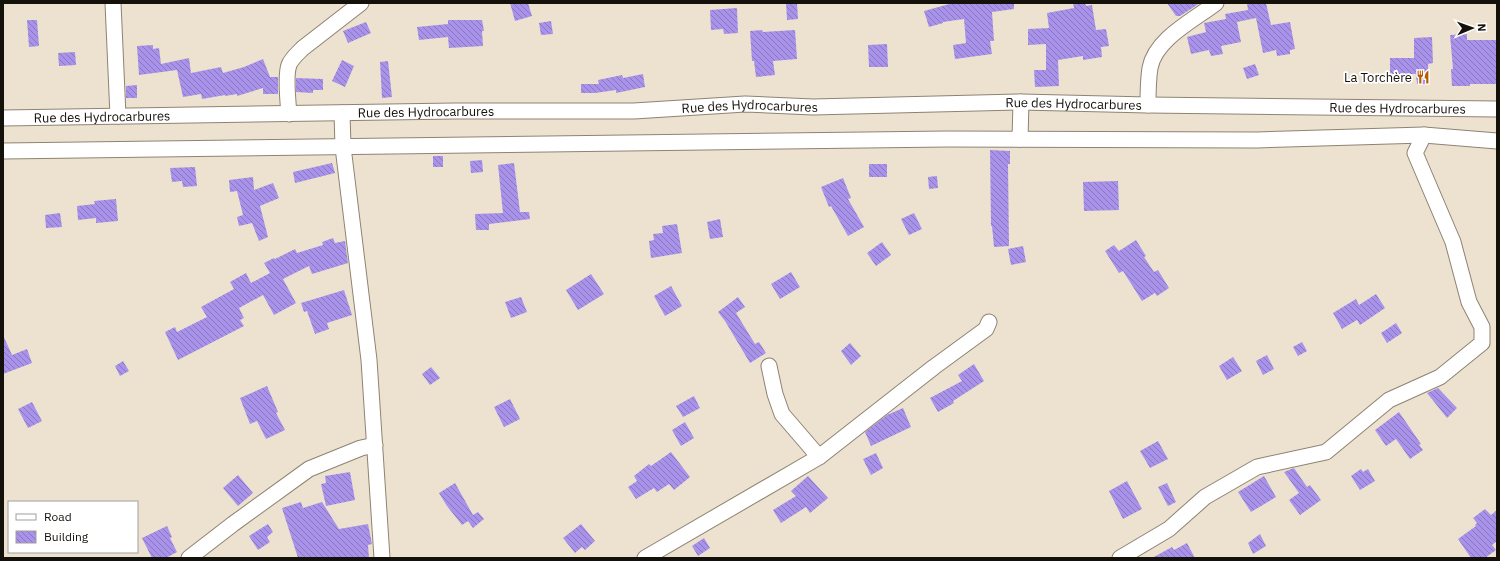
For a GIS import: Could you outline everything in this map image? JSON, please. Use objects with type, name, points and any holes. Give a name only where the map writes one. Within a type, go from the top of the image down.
[{"type":"street","points":[[113,3],[118,116]]},
{"type":"street","points":[[289,114],[289,66],[303,48],[361,3]]},
{"type":"street","points":[[1148,105],[1150,67],[1156,52],[1166,39],[1216,3]]},
{"type":"street","points":[[1020,139],[1022,102]]},
{"type":"street","name":"Rue des Hydrocarbures","points":[[3,118],[342,113],[634,111],[744,104],[813,107],[1022,102],[1497,109]]},
{"type":"street","points":[[342,113],[343,147],[369,360],[382,558]]},
{"type":"street","points":[[1120,558],[1169,529],[1205,497],[1257,467],[1326,452],[1389,400],[1440,377],[1482,344],[1482,327],[1469,302],[1453,242],[1416,153],[1424,135]]},
{"type":"street","points":[[3,151],[1020,139],[1257,140],[1424,135],[1497,140]]},
{"type":"street","points":[[645,558],[819,457],[934,367],[986,329],[989,322]]},
{"type":"street","points":[[769,366],[775,394],[782,414],[819,457]]},
{"type":"street","points":[[189,558],[309,469],[362,448],[375,445]]},
{"type":"building","points":[[510,3],[528,3],[532,16],[515,21]]},
{"type":"building","points":[[786,3],[797,3],[798,19],[787,20]]},
{"type":"building","points":[[953,3],[1014,3],[1014,9],[992,12],[994,41],[990,41],[992,54],[955,59],[953,45],[966,43],[964,19],[943,22],[929,27],[924,11]]},
{"type":"building","points":[[1073,3],[1085,3],[1086,6],[1092,5],[1096,30],[1106,29],[1109,46],[1101,47],[1102,57],[1083,60],[1083,56],[1058,60],[1059,86],[1035,87],[1034,70],[1046,70],[1046,44],[1028,45],[1028,29],[1049,28],[1047,13],[1074,8]]},
{"type":"building","points":[[1167,3],[1200,3],[1180,16],[1176,16]]},
{"type":"building","points":[[1247,3],[1266,3],[1271,25],[1290,22],[1295,49],[1290,50],[1290,54],[1277,56],[1276,50],[1263,53],[1256,18],[1237,22],[1241,42],[1221,46],[1223,54],[1211,56],[1209,50],[1191,54],[1187,37],[1206,32],[1204,23],[1226,19],[1225,14],[1248,10]]},
{"type":"building","points":[[737,8],[738,33],[724,34],[723,29],[711,30],[710,10]]},
{"type":"building","points":[[27,20],[37,20],[39,46],[29,47]]},
{"type":"building","points":[[448,20],[482,20],[484,31],[482,31],[483,46],[449,48],[448,37],[419,40],[417,27],[448,24]]},
{"type":"building","points":[[551,21],[553,34],[541,35],[539,23]]},
{"type":"building","points":[[366,22],[371,33],[348,43],[343,31]]},
{"type":"building","points":[[762,30],[763,32],[795,30],[797,59],[773,61],[775,75],[756,77],[754,61],[752,61],[750,31]]},
{"type":"building","points":[[1467,34],[1467,40],[1497,40],[1497,84],[1452,86],[1451,69],[1453,69],[1450,35]]},
{"type":"building","points":[[1432,37],[1433,63],[1428,64],[1429,84],[1417,84],[1416,74],[1390,74],[1390,58],[1414,58],[1414,38]]},
{"type":"building","points":[[887,44],[888,67],[869,67],[868,45]]},
{"type":"building","points":[[153,45],[153,49],[159,48],[161,64],[189,58],[191,73],[221,67],[223,73],[244,67],[263,59],[270,77],[278,77],[278,94],[263,94],[263,88],[237,96],[237,94],[225,95],[202,99],[201,94],[183,97],[177,70],[139,75],[137,46]]},
{"type":"building","points":[[75,52],[76,65],[59,66],[58,53]]},
{"type":"building","points":[[342,60],[354,66],[345,87],[332,81]]},
{"type":"building","points":[[388,61],[392,97],[382,98],[380,62]]},
{"type":"building","points":[[1255,64],[1259,75],[1247,79],[1243,68]]},
{"type":"building","points":[[643,74],[645,87],[616,93],[616,90],[581,93],[581,84],[599,84],[598,80],[622,75],[623,78]]},
{"type":"building","points":[[296,78],[323,79],[323,90],[313,90],[313,93],[296,92]]},
{"type":"building","points":[[137,85],[137,98],[126,98],[126,86]]},
{"type":"building","points":[[990,150],[1010,151],[1010,164],[1008,164],[1009,246],[994,247],[991,226]]},
{"type":"building","points":[[433,156],[443,156],[443,167],[433,167]]},
{"type":"building","points":[[482,160],[483,172],[471,173],[470,161]]},
{"type":"building","points":[[332,163],[335,173],[295,183],[293,172]]},
{"type":"building","points":[[514,163],[520,212],[529,212],[530,219],[489,224],[489,230],[476,230],[475,214],[503,213],[498,165]]},
{"type":"building","points":[[869,164],[887,164],[887,177],[869,177]]},
{"type":"building","points":[[195,167],[197,186],[183,187],[182,181],[172,182],[170,168]]},
{"type":"building","points":[[937,176],[938,188],[929,189],[928,177]]},
{"type":"building","points":[[253,177],[254,190],[273,183],[279,198],[260,206],[268,237],[259,241],[252,223],[239,226],[237,217],[243,215],[237,191],[230,192],[229,180]]},
{"type":"building","points":[[843,178],[851,198],[848,199],[864,227],[848,236],[831,206],[829,207],[821,187]]},
{"type":"building","points":[[1118,181],[1119,210],[1084,211],[1083,182]]},
{"type":"building","points":[[116,199],[118,221],[96,223],[96,218],[78,220],[77,206],[95,204],[94,201]]},
{"type":"building","points":[[60,213],[62,227],[46,228],[45,215]]},
{"type":"building","points":[[914,213],[922,229],[909,235],[901,219]]},
{"type":"building","points":[[720,219],[723,237],[710,239],[707,222]]},
{"type":"building","points":[[677,224],[682,253],[651,258],[649,241],[654,240],[653,234],[663,233],[662,226]]},
{"type":"building","points":[[333,238],[335,243],[345,241],[348,263],[312,274],[309,266],[283,279],[296,303],[274,315],[263,295],[239,308],[244,318],[240,320],[244,326],[178,360],[165,332],[175,327],[177,332],[207,317],[201,307],[234,289],[230,282],[246,273],[251,283],[270,273],[264,263],[295,249],[297,253],[323,245],[322,242]]},
{"type":"building","points":[[1136,240],[1146,256],[1144,257],[1154,272],[1158,270],[1169,288],[1157,296],[1155,293],[1142,301],[1123,271],[1119,273],[1105,251],[1114,245],[1119,251]]},
{"type":"building","points":[[882,242],[891,255],[876,266],[867,253]]},
{"type":"building","points":[[1023,246],[1026,262],[1011,265],[1008,249]]},
{"type":"building","points":[[791,272],[800,287],[780,299],[771,284]]},
{"type":"building","points":[[591,274],[604,294],[578,310],[566,290]]},
{"type":"building","points":[[671,286],[682,306],[665,316],[654,296]]},
{"type":"building","points":[[344,290],[352,315],[327,323],[329,329],[315,334],[307,311],[304,312],[301,303]]},
{"type":"building","points":[[1376,294],[1385,308],[1360,325],[1357,320],[1342,329],[1333,313],[1356,299],[1359,305]]},
{"type":"building","points":[[521,297],[527,312],[511,318],[505,302]]},
{"type":"building","points":[[738,297],[745,307],[736,313],[755,344],[759,342],[766,353],[750,363],[718,312]]},
{"type":"building","points":[[1396,323],[1402,333],[1387,343],[1381,333]]},
{"type":"building","points":[[3,335],[12,355],[27,349],[32,363],[3,374]]},
{"type":"building","points":[[1302,342],[1307,351],[1298,356],[1293,347]]},
{"type":"building","points":[[850,343],[861,356],[851,365],[841,351]]},
{"type":"building","points":[[1267,355],[1274,369],[1263,375],[1256,361]]},
{"type":"building","points":[[1233,357],[1242,371],[1227,380],[1219,366]]},
{"type":"building","points":[[123,361],[129,371],[120,376],[115,366]]},
{"type":"building","points":[[974,364],[984,381],[953,401],[954,403],[938,412],[930,398],[962,381],[958,375]]},
{"type":"building","points":[[431,367],[440,378],[430,385],[422,374]]},
{"type":"building","points":[[267,386],[278,412],[276,413],[285,430],[266,439],[257,421],[250,424],[240,398]]},
{"type":"building","points":[[1438,388],[1457,408],[1447,418],[1427,393]]},
{"type":"building","points":[[694,396],[700,408],[683,417],[676,406]]},
{"type":"building","points":[[510,399],[520,419],[504,427],[494,407]]},
{"type":"building","points":[[32,402],[42,421],[28,428],[18,409]]},
{"type":"building","points":[[903,408],[911,427],[871,446],[865,432],[887,415]]},
{"type":"building","points":[[1399,412],[1421,444],[1419,445],[1423,450],[1410,459],[1396,439],[1386,446],[1375,430]]},
{"type":"building","points":[[685,422],[694,438],[681,446],[672,430]]},
{"type":"building","points":[[1158,441],[1168,459],[1150,468],[1140,451]]},
{"type":"building","points":[[671,452],[690,477],[674,490],[669,484],[657,492],[654,488],[636,499],[628,487],[637,481],[634,476],[649,464],[651,466]]},
{"type":"building","points":[[876,453],[883,468],[871,475],[863,459]]},
{"type":"building","points":[[1294,468],[1307,487],[1310,485],[1321,500],[1300,515],[1289,500],[1299,493],[1284,472]]},
{"type":"building","points":[[1361,469],[1363,472],[1368,469],[1375,481],[1360,490],[1351,476]]},
{"type":"building","points":[[350,472],[355,500],[326,506],[321,484],[326,483],[325,476]]},
{"type":"building","points":[[238,475],[253,493],[238,506],[223,488]]},
{"type":"building","points":[[808,476],[828,498],[810,513],[806,507],[781,523],[773,510],[796,496],[791,491]]},
{"type":"building","points":[[1264,476],[1276,497],[1251,512],[1238,492]]},
{"type":"building","points":[[1127,481],[1142,509],[1123,519],[1109,491]]},
{"type":"building","points":[[455,483],[473,515],[478,512],[484,519],[473,528],[468,521],[462,525],[439,493]]},
{"type":"building","points":[[1167,483],[1176,502],[1168,506],[1158,487]]},
{"type":"building","points":[[301,502],[303,508],[322,502],[339,529],[368,524],[372,544],[368,545],[369,558],[298,558],[282,508]]},
{"type":"building","points":[[1485,509],[1491,515],[1497,510],[1497,541],[1492,545],[1496,550],[1485,558],[1471,558],[1458,539],[1476,526],[1475,525],[1477,523],[1473,518]]},
{"type":"building","points":[[268,524],[273,532],[267,537],[270,542],[258,550],[249,536]]},
{"type":"building","points":[[581,524],[595,541],[585,550],[582,547],[575,553],[563,538]]},
{"type":"building","points":[[167,526],[172,537],[170,538],[177,552],[166,558],[152,558],[142,538]]},
{"type":"building","points":[[1260,534],[1266,546],[1253,554],[1248,543]]},
{"type":"building","points":[[704,538],[710,548],[698,556],[692,546]]},
{"type":"building","points":[[1187,543],[1195,558],[1152,558],[1172,547],[1174,550]]},
{"type":"place","name":"La Torchère","points":[[1423,77]]}]
